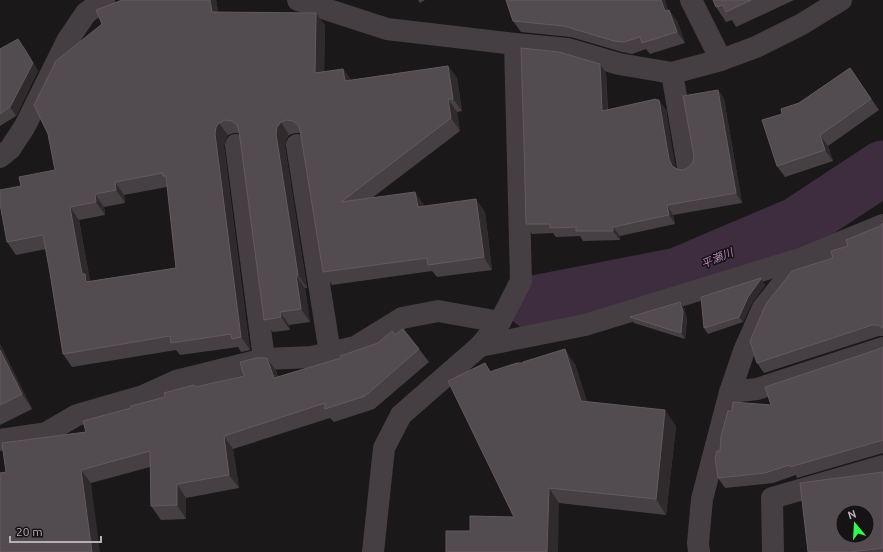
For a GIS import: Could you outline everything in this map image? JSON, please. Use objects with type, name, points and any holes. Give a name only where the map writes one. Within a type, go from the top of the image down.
[{"type":"street","points":[[0,157],[10,149],[25,126],[67,41],[86,13],[104,0]]},
{"type":"street","points":[[298,0],[387,29],[568,49],[619,64],[672,73],[721,60],[756,47],[802,24],[841,0]]},
{"type":"street","points":[[691,0],[721,60]]},
{"type":"street","points":[[373,552],[384,448],[401,415],[480,346],[500,322],[521,282],[515,44]]},
{"type":"street","points":[[672,73],[688,167]]},
{"type":"street","points":[[236,145],[264,359]]},
{"type":"street","points":[[297,145],[330,353]]},
{"type":"street","points":[[480,346],[585,325],[803,258],[883,225]]},
{"type":"street","points":[[699,552],[698,543],[702,499],[730,392],[744,351],[764,308],[803,258]]},
{"type":"street","points":[[0,440],[46,433],[77,415],[143,396],[176,381],[264,359],[312,357],[356,347],[402,318],[438,311],[500,322]]},
{"type":"street","points":[[730,392],[757,389],[883,348]]},
{"type":"street","points":[[773,552],[772,498],[883,466]]},
{"type":"building","points":[[122,0],[210,0],[212,12],[316,13],[315,73],[343,69],[345,81],[448,66],[453,99],[448,99],[451,118],[341,202],[415,192],[418,207],[476,199],[484,257],[428,265],[427,258],[323,272],[300,130],[298,125],[293,121],[286,120],[281,122],[277,127],[276,134],[298,275],[296,275],[301,309],[280,312],[281,317],[264,320],[239,131],[237,125],[232,121],[225,120],[219,123],[216,127],[215,134],[241,337],[232,339],[231,334],[171,343],[170,336],[63,354],[43,235],[7,242],[0,204],[0,190],[21,186],[19,177],[55,170],[48,134],[34,105],[56,61],[102,24],[96,10]],"holes":[[[163,173],[163,176],[166,176],[176,268],[86,282],[85,274],[82,274],[70,207],[96,202],[95,194],[116,190],[115,182]]]},
{"type":"building","points":[[506,0],[661,0],[665,11],[669,10],[677,32],[642,43],[640,37],[624,42],[614,41],[564,26],[513,21]]},
{"type":"building","points":[[713,0],[751,0],[726,12],[723,5],[716,7]]},
{"type":"building","points":[[18,39],[33,63],[10,107],[0,114],[0,49]]},
{"type":"building","points":[[521,48],[559,52],[600,64],[602,111],[656,99],[659,100],[669,159],[672,166],[677,169],[683,170],[689,167],[693,162],[694,156],[683,96],[718,90],[736,193],[667,205],[669,215],[613,227],[613,231],[576,231],[576,227],[550,228],[550,224],[526,224]]},
{"type":"building","points":[[850,68],[871,99],[820,135],[825,150],[777,166],[762,120],[782,114],[781,109],[799,103]]},
{"type":"building","points":[[883,223],[883,328],[878,325],[872,325],[757,363],[750,341],[766,304],[792,271],[833,258],[831,251],[848,246],[846,240],[880,226]]},
{"type":"building","points":[[761,278],[748,297],[739,317],[704,328],[701,297]]},
{"type":"building","points":[[680,302],[683,312],[681,333],[630,317]]},
{"type":"building","points":[[403,329],[419,349],[365,396],[325,409],[325,403],[224,436],[229,475],[177,484],[177,505],[151,506],[150,451],[81,470],[92,552],[0,552],[0,473],[6,472],[2,443],[86,432],[83,421],[165,397],[164,393],[194,385],[195,387],[244,376],[240,362],[256,358],[267,358],[274,378],[341,358],[340,356],[378,343],[392,331],[395,335]]},
{"type":"building","points":[[883,347],[883,440],[790,467],[789,465],[765,473],[718,478],[715,458],[717,451],[720,451],[721,436],[728,411],[732,411],[733,402],[771,405],[765,387]]},
{"type":"building","points":[[565,349],[581,401],[665,410],[656,499],[549,488],[547,552],[446,552],[446,531],[470,531],[470,516],[514,517],[448,381],[485,363],[490,372]]},
{"type":"building","points":[[0,350],[22,394],[0,405]]},
{"type":"building","points":[[883,472],[883,548],[850,552],[808,552],[800,483]]},
{"type":"waterway","name":"平瀬川","points":[[534,303],[678,275],[798,224],[883,168]]}]
